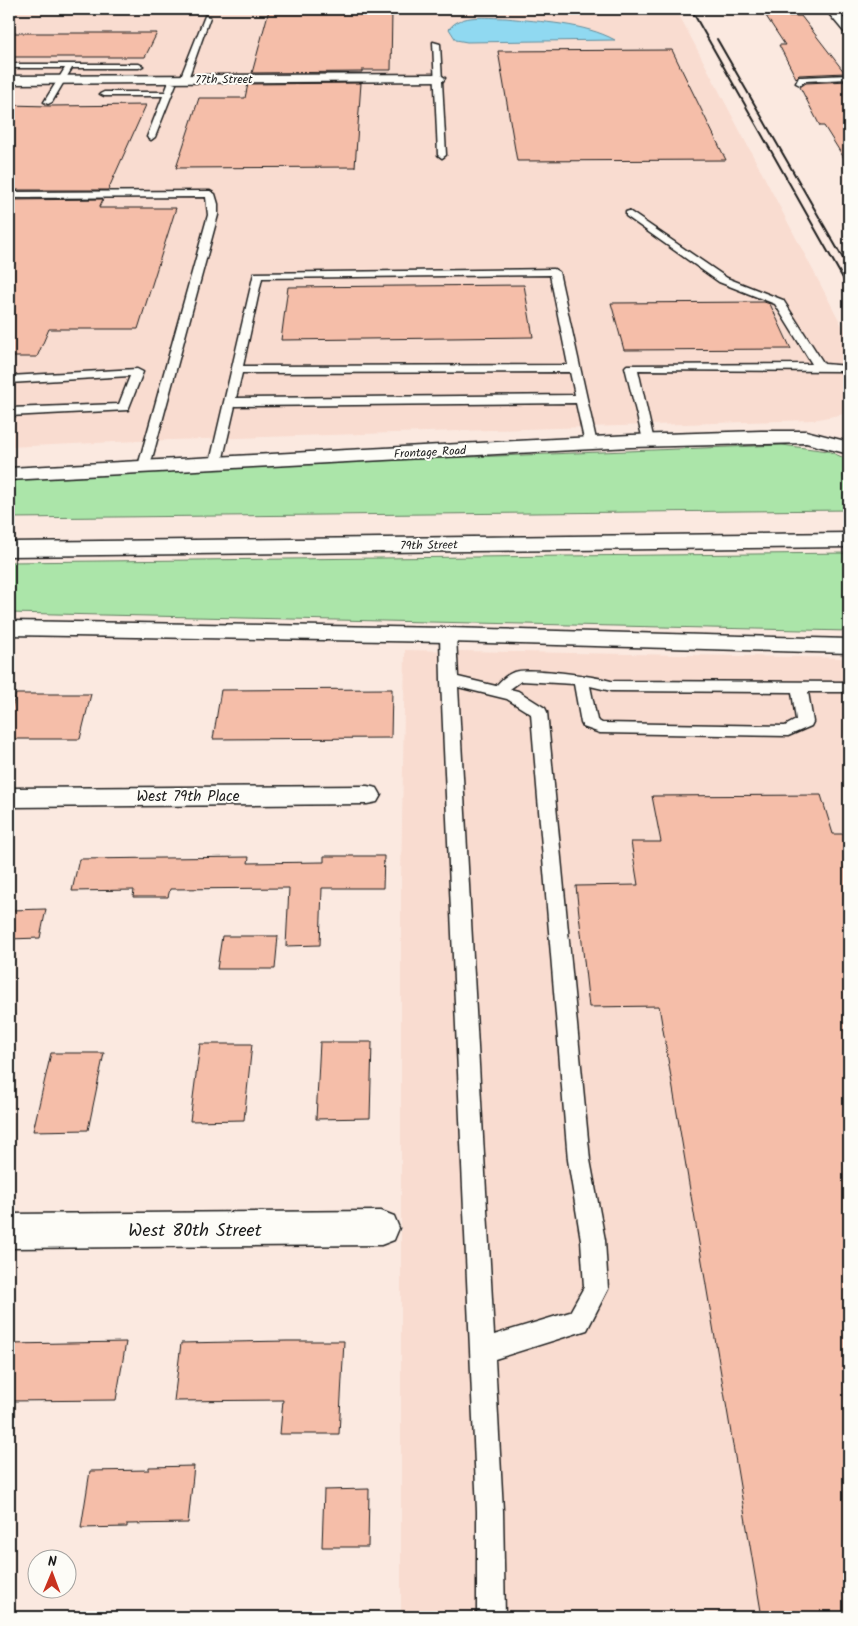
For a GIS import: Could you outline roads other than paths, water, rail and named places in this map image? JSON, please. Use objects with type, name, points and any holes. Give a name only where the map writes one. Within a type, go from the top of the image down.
[{"type":"street","points":[[830,9],[849,31]]},
{"type":"street","name":"77th Street","points":[[9,80],[439,78]]},
{"type":"street","name":"Frontage Road","points":[[9,474],[216,462],[785,436],[813,438],[848,446]]},
{"type":"street","name":"79th Street","points":[[9,532],[843,532]]},
{"type":"street","name":"79th Street","points":[[9,549],[843,532]]},
{"type":"street","points":[[9,628],[448,635],[849,646]]},
{"type":"street","name":"West 79th Place","points":[[9,798],[367,795]]},
{"type":"street","name":"West 80th Street","points":[[9,1231],[381,1228]]},
{"type":"lane","points":[[151,136],[168,94],[179,79],[207,18]]},
{"type":"lane","points":[[436,44],[442,155]]},
{"type":"lane","points":[[9,66],[139,66]]},
{"type":"lane","points":[[48,102],[70,66]]},
{"type":"lane","points":[[800,83],[802,79],[811,77],[849,77]]},
{"type":"lane","points":[[104,94],[168,94]]},
{"type":"lane","points":[[9,195],[210,194],[213,204],[213,215],[144,466]]},
{"type":"lane","points":[[629,214],[723,280],[780,302],[820,368]]},
{"type":"lane","points":[[216,462],[258,275],[554,272],[591,444]]},
{"type":"lane","points":[[648,441],[630,367],[845,368],[849,376]]},
{"type":"lane","points":[[237,370],[575,368]]},
{"type":"lane","points":[[9,379],[136,372],[124,407],[9,412]]},
{"type":"lane","points":[[230,402],[581,399]]},
{"type":"lane","points":[[448,635],[483,1350],[490,1510],[491,1617]]},
{"type":"lane","points":[[499,692],[509,681],[519,676],[581,680],[611,686],[849,687]]},
{"type":"lane","points":[[449,680],[512,695],[539,712],[579,1160],[593,1240],[596,1289],[578,1322],[483,1350]]},
{"type":"lane","points":[[581,680],[589,723],[600,728],[788,731],[805,722],[798,687]]},
{"type":"water","points":[[467,18],[506,18],[576,27],[603,34],[615,40],[467,42],[456,40],[449,29],[454,24]]},
{"type":"railway","points":[[691,9],[849,289]]},
{"type":"railway","points":[[717,39],[849,269]]}]
